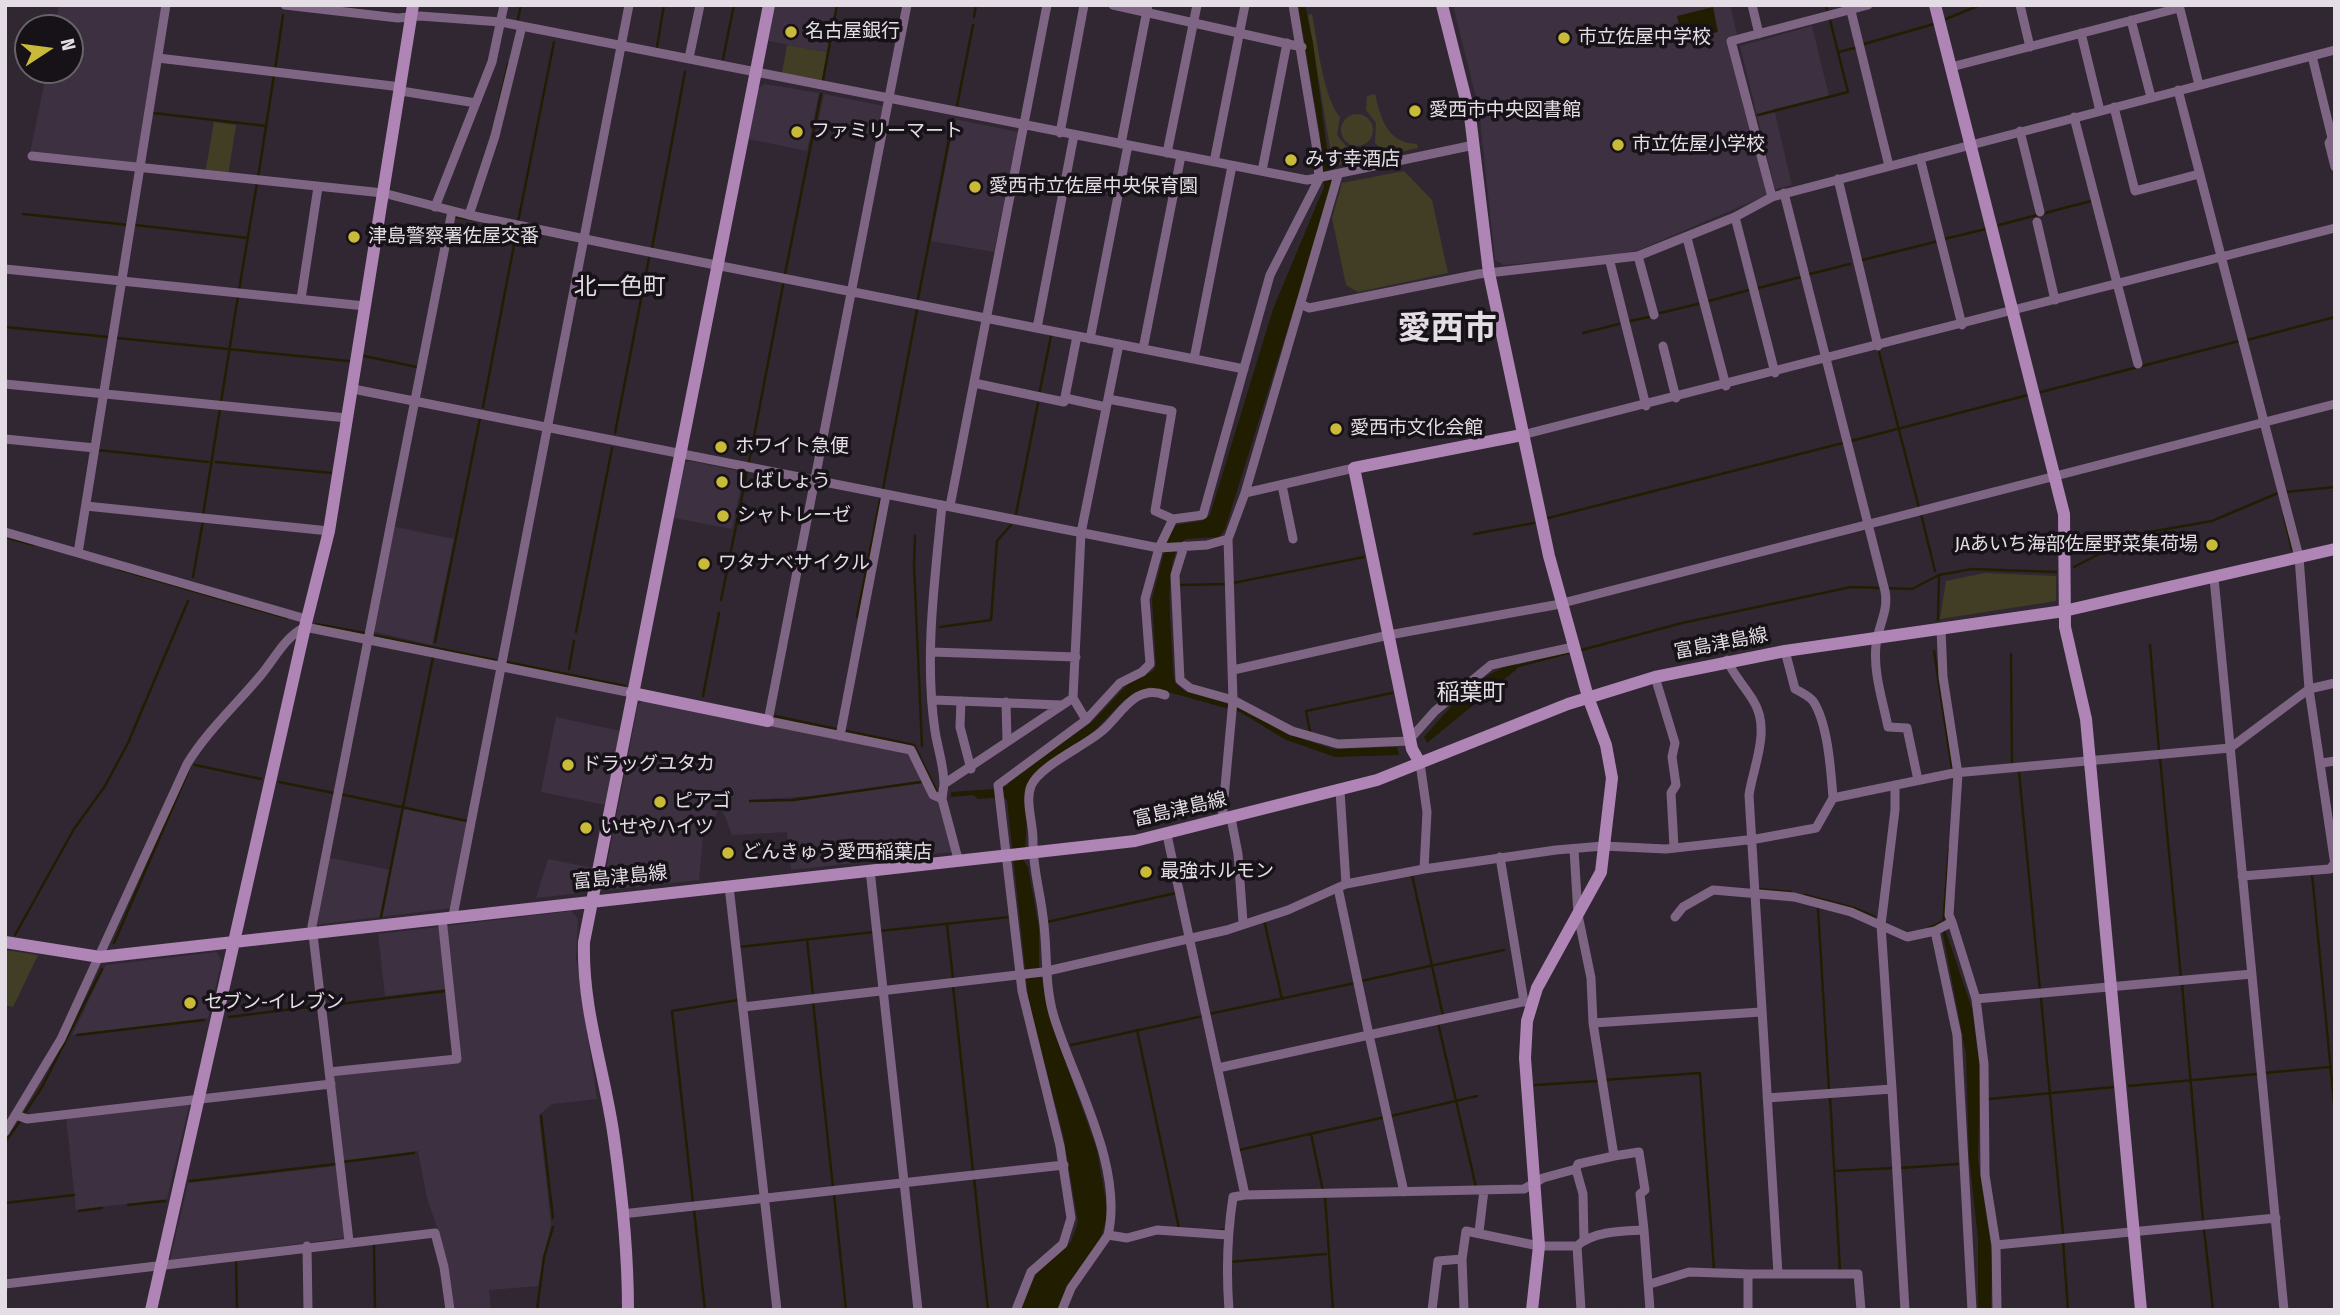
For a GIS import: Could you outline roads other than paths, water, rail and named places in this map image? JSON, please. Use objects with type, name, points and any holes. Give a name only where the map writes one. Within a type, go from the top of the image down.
[{"type":"street","points":[[78,553],[166,5]]},
{"type":"street","points":[[285,5],[398,18],[413,11],[501,22],[1307,180],[1474,145]]},
{"type":"street","points":[[435,207],[492,62],[504,5]]},
{"type":"street","points":[[329,1072],[457,1059],[447,917],[501,666],[629,5]]},
{"type":"street","points":[[689,58],[699,5]]},
{"type":"street","points":[[628,1310],[614,1138],[589,1020],[584,942],[769,5]]},
{"type":"street","points":[[768,721],[907,5]]},
{"type":"street","points":[[958,859],[942,799],[944,766],[935,731],[931,622],[946,505],[974,383],[1047,5]]},
{"type":"street","points":[[1060,133],[1084,5]]},
{"type":"street","points":[[1113,5],[1148,9],[1193,23],[1302,47]]},
{"type":"street","points":[[1167,153],[1196,5]]},
{"type":"street","points":[[1214,162],[1245,5]]},
{"type":"street","points":[[1243,922],[1238,853],[1226,819],[1233,670],[1228,539],[1245,494],[1279,369],[1301,304],[1329,177],[1293,5]]},
{"type":"street","points":[[1218,1068],[1526,1003],[1601,872],[1612,778],[1606,744],[1574,651],[1522,435],[1489,273],[1470,116],[1442,5]]},
{"type":"street","points":[[1752,5],[1759,34]]},
{"type":"street","points":[[1772,197],[1731,41],[1868,5]]},
{"type":"street","points":[[1935,5],[2055,476],[2066,531],[2064,611],[2069,652],[2086,719],[2141,1310]]},
{"type":"street","points":[[2020,5],[2030,47]]},
{"type":"street","points":[[1951,67],[2179,6],[2199,85]]},
{"type":"street","points":[[1850,8],[1889,166]]},
{"type":"street","points":[[1090,339],[1148,9]]},
{"type":"street","points":[[150,1310],[329,531],[413,11]]},
{"type":"street","points":[[2131,20],[2151,97]]},
{"type":"street","points":[[469,215],[495,136],[522,26]]},
{"type":"street","points":[[2081,33],[2100,111]]},
{"type":"street","points":[[1262,171],[1287,43]]},
{"type":"street","points":[[1301,304],[1308,308],[1489,273],[1610,262],[1638,256],[1735,217],[1772,197],[2335,50]]},
{"type":"street","points":[[2312,56],[2332,138],[2329,143],[2335,167]]},
{"type":"street","points":[[158,58],[401,89],[476,103]]},
{"type":"street","points":[[2178,90],[2299,557],[2309,689],[2322,763],[2334,865],[2330,869],[2242,876]]},
{"type":"street","points":[[2114,107],[2135,191],[2199,174]]},
{"type":"street","points":[[2074,117],[2138,364]]},
{"type":"street","points":[[2020,131],[2040,212]]},
{"type":"street","points":[[1037,328],[1074,135]]},
{"type":"street","points":[[32,156],[383,193],[469,215],[718,266],[1244,369]]},
{"type":"street","points":[[1143,349],[1181,156]]},
{"type":"street","points":[[1920,158],[1962,325]]},
{"type":"street","points":[[1194,359],[1232,166]]},
{"type":"street","points":[[1065,398],[1172,411],[1154,511],[1173,519],[1205,512],[1270,275],[1329,177]]},
{"type":"street","points":[[1838,179],[1878,346]]},
{"type":"street","points":[[301,299],[318,187]]},
{"type":"street","points":[[1784,194],[1884,588],[1887,604],[1877,638],[1876,667],[1888,727],[1907,728],[1918,780]]},
{"type":"street","points":[[349,1241],[312,932],[452,211]]},
{"type":"street","points":[[1735,217],[1775,373]]},
{"type":"street","points":[[2036,222],[2055,300]]},
{"type":"street","points":[[1245,494],[1646,406],[2335,228]]},
{"type":"street","points":[[1687,238],[1726,386]]},
{"type":"street","points":[[1638,256],[1654,315]]},
{"type":"street","points":[[1610,262],[1646,406]]},
{"type":"street","points":[[6,269],[365,306]]},
{"type":"street","points":[[974,383],[1064,402],[1077,336]]},
{"type":"street","points":[[1086,720],[1073,698],[1081,533],[1119,344]]},
{"type":"street","points":[[1663,345],[1676,398]]},
{"type":"street","points":[[5,384],[347,418]]},
{"type":"street","points":[[353,389],[1161,547],[1228,539]]},
{"type":"street","points":[[1233,670],[1389,635],[1561,603],[2335,404]]},
{"type":"street","points":[[5,439],[95,448]]},
{"type":"street","points":[[1354,468],[1410,740],[1420,763],[1427,812],[1424,869]]},
{"type":"street","points":[[1282,485],[1293,540]]},
{"type":"street","points":[[840,736],[886,495]]},
{"type":"street","points":[[86,506],[329,531]]},
{"type":"street","points":[[1016,1310],[1031,1272],[1054,1253],[1068,1231],[1071,1218],[1064,1166],[1030,1029],[999,786],[1086,720],[1120,683],[1145,670],[1150,664],[1145,599],[1173,519]]},
{"type":"street","points":[[5,532],[306,623],[911,750],[933,795],[942,799]]},
{"type":"street","points":[[1182,546],[1175,575],[1178,675],[1191,688],[1292,730],[1338,744],[1410,740],[1435,711],[1491,665],[1574,651]]},
{"type":"street","name":"富島津島線","points":[[5,942],[100,957],[1167,835],[1340,791],[1420,763],[1588,697],[1655,677],[1727,660],[2064,611],[2335,549]]},
{"type":"street","points":[[2214,578],[2284,1310]]},
{"type":"street","points":[[5,1132],[21,1117],[61,1038],[187,764],[214,724],[262,674],[289,636],[306,623]]},
{"type":"street","points":[[1941,629],[1943,677],[1958,774],[1948,915],[1976,999],[1984,1064],[1985,1175],[1996,1245],[1997,1310]]},
{"type":"street","points":[[743,1007],[1044,972],[1227,930],[1243,922],[1288,910],[1342,886],[1424,869],[1574,849],[1603,846],[1611,849],[1674,847],[1751,839],[1816,828],[1833,798],[1830,765],[1818,714],[1812,699],[1795,689],[1785,651]]},
{"type":"street","points":[[932,652],[1076,657]]},
{"type":"street","points":[[1727,660],[1756,705],[1760,725],[1758,759],[1749,795],[1777,1274]]},
{"type":"street","points":[[1655,677],[1675,743],[1672,757],[1676,785],[1671,793],[1674,847]]},
{"type":"street","points":[[1833,798],[1958,774],[2230,748],[2309,689],[2335,683]]},
{"type":"street","points":[[1062,1310],[1071,1288],[1108,1235],[1112,1210],[1101,1144],[1054,1016],[1044,972],[1043,916],[1030,852],[1030,791],[1037,777],[1101,733],[1126,704],[1152,692],[1165,695]]},
{"type":"street","points":[[944,785],[1073,698]]},
{"type":"street","points":[[934,700],[1062,705]]},
{"type":"street","points":[[961,701],[960,727],[971,769]]},
{"type":"street","points":[[1006,702],[1007,741]]},
{"type":"street","points":[[2322,763],[2335,761]]},
{"type":"street","points":[[1895,785],[1895,810],[1881,925],[1905,1310]]},
{"type":"street","points":[[1340,791],[1342,886],[1370,1035],[1404,1192]]},
{"type":"street","points":[[1167,835],[1245,1195]]},
{"type":"street","points":[[1574,849],[1578,915],[1591,978],[1593,1023],[1614,1156]]},
{"type":"street","points":[[1500,857],[1526,1003],[1525,1058],[1539,1246],[1532,1310]]},
{"type":"street","points":[[870,870],[918,1310]]},
{"type":"street","points":[[729,886],[777,1310]]},
{"type":"street","points":[[1675,917],[1682,907],[1713,890],[1728,893],[1754,891],[1794,897],[1851,912],[1907,937],[1937,930],[1951,923]]},
{"type":"street","points":[[1937,930],[1957,1035],[1972,1310]]},
{"type":"street","points":[[1976,999],[2111,989],[2252,974]]},
{"type":"street","points":[[1593,1023],[1761,1012]]},
{"type":"street","points":[[21,1117],[331,1084]]},
{"type":"street","points":[[1767,1098],[1892,1089]]},
{"type":"street","points":[[1581,1310],[1580,1243],[1583,1194],[1576,1169],[1578,1164],[1639,1152],[1645,1190],[1640,1194],[1650,1284],[1650,1310]]},
{"type":"street","points":[[622,1214],[1064,1166]]},
{"type":"street","points":[[1229,1310],[1225,1257],[1233,1197],[1524,1189],[1543,1178],[1576,1169]]},
{"type":"street","points":[[1479,1232],[1483,1190]]},
{"type":"street","points":[[1996,1245],[2276,1219]]},
{"type":"street","points":[[1108,1235],[1127,1237],[1157,1230],[1228,1235]]},
{"type":"street","points":[[1464,1310],[1462,1259],[1466,1231],[1539,1246],[1580,1243],[1623,1231],[1644,1230]]},
{"type":"street","points":[[5,1284],[349,1241],[435,1233],[444,1267],[450,1310]]},
{"type":"street","points":[[307,1246],[308,1310]]},
{"type":"street","points":[[1432,1310],[1438,1261],[1462,1259]]},
{"type":"street","points":[[1650,1284],[1689,1272],[1858,1274],[1861,1310]]},
{"type":"street","points":[[1748,1274],[1748,1310]]},
{"type":"waterway","points":[[518,19],[521,5]]},
{"type":"waterway","points":[[657,47],[664,5]]},
{"type":"waterway","points":[[723,59],[734,5]]},
{"type":"waterway","points":[[823,80],[837,5]]},
{"type":"waterway","points":[[974,17],[976,5]]},
{"type":"waterway","points":[[1826,5],[1827,10]]},
{"type":"waterway","points":[[1946,19],[1980,5]]},
{"type":"waterway","points":[[275,70],[283,15]]},
{"type":"waterway","points":[[1758,115],[1848,92],[1830,20]]},
{"type":"waterway","points":[[1864,44],[1934,24]]},
{"type":"waterway","points":[[957,106],[973,25]]},
{"type":"waterway","points":[[518,222],[554,42]]},
{"type":"waterway","points":[[1838,52],[1855,48]]},
{"type":"waterway","points":[[497,112],[508,64]]},
{"type":"waterway","points":[[652,248],[685,72]]},
{"type":"waterway","points":[[258,178],[274,75]]},
{"type":"waterway","points":[[785,274],[821,94]]},
{"type":"waterway","points":[[153,113],[266,126]]},
{"type":"waterway","points":[[918,299],[953,119]]},
{"type":"waterway","points":[[239,290],[257,183]]},
{"type":"waterway","points":[[1999,225],[2091,201]]},
{"type":"waterway","points":[[23,214],[129,225]]},
{"type":"waterway","points":[[455,217],[474,220]]},
{"type":"waterway","points":[[135,225],[248,238]]},
{"type":"waterway","points":[[483,407],[517,229]]},
{"type":"waterway","points":[[1944,239],[1986,229]]},
{"type":"waterway","points":[[1862,260],[1939,241]]},
{"type":"waterway","points":[[615,433],[649,258]]},
{"type":"waterway","points":[[1810,274],[1850,264]]},
{"type":"waterway","points":[[1758,288],[1801,277]]},
{"type":"waterway","points":[[749,462],[783,285]]},
{"type":"waterway","points":[[1709,301],[1749,290]]},
{"type":"waterway","points":[[203,515],[238,296]]},
{"type":"waterway","points":[[1660,313],[1698,304]]},
{"type":"waterway","points":[[883,489],[917,310]]},
{"type":"waterway","points":[[1630,321],[1649,317]]},
{"type":"waterway","points":[[2247,340],[2335,317]]},
{"type":"waterway","points":[[1583,333],[1619,324]]},
{"type":"waterway","points":[[5,327],[109,337]]},
{"type":"waterway","points":[[1039,395],[1051,336]]},
{"type":"waterway","points":[[117,338],[349,361]]},
{"type":"waterway","points":[[2041,392],[2239,341]]},
{"type":"waterway","points":[[1879,352],[1919,508]]},
{"type":"waterway","points":[[364,356],[417,367]]},
{"type":"waterway","points":[[1851,441],[2028,395]]},
{"type":"waterway","points":[[1016,514],[1038,403]]},
{"type":"waterway","points":[[435,642],[480,418]]},
{"type":"waterway","points":[[1548,518],[1843,443]]},
{"type":"waterway","points":[[576,632],[612,448]]},
{"type":"waterway","points":[[98,450],[208,462]]},
{"type":"waterway","points":[[216,462],[332,473]]},
{"type":"waterway","points":[[721,600],[747,472]]},
{"type":"waterway","points":[[2286,492],[2335,487]]},
{"type":"waterway","points":[[2074,567],[2138,534],[2212,521],[2278,493]]},
{"type":"waterway","points":[[857,617],[880,500]]},
{"type":"waterway","points":[[1921,514],[1935,571]]},
{"type":"waterway","points":[[2284,516],[2292,550]]},
{"type":"waterway","points":[[193,577],[203,521]]},
{"type":"waterway","points":[[1474,534],[1534,523]]},
{"type":"waterway","points":[[940,627],[991,620],[997,541],[1011,525]]},
{"type":"waterway","points":[[915,536],[922,746]]},
{"type":"waterway","points":[[5,537],[34,545]]},
{"type":"waterway","points":[[1233,583],[1364,557]]},
{"type":"waterway","points":[[118,569],[287,618]]},
{"type":"waterway","points":[[1578,651],[1682,623],[1851,587],[1912,589],[1939,575],[1972,569],[2056,572]]},
{"type":"waterway","points":[[1938,620],[1939,575]]},
{"type":"waterway","points":[[1178,585],[1227,584]]},
{"type":"waterway","points":[[15,935],[74,829],[105,786],[128,743],[188,601]]},
{"type":"waterway","points":[[703,696],[719,613]]},
{"type":"waterway","points":[[316,624],[365,633]]},
{"type":"waterway","points":[[372,635],[495,660]]},
{"type":"waterway","points":[[569,669],[574,641]]},
{"type":"waterway","points":[[2150,645],[2159,750]]},
{"type":"waterway","points":[[1934,651],[1952,769]]},
{"type":"waterway","points":[[1514,667],[1572,652]]},
{"type":"waterway","points":[[2011,654],[2012,766]]},
{"type":"waterway","points":[[381,917],[433,657]]},
{"type":"waterway","points":[[507,662],[625,686]]},
{"type":"waterway","points":[[1310,732],[1306,711],[1392,693]]},
{"type":"waterway","points":[[775,716],[836,729]]},
{"type":"waterway","points":[[846,731],[914,745],[936,790]]},
{"type":"waterway","points":[[2160,758],[2181,978]]},
{"type":"waterway","points":[[195,765],[261,779]]},
{"type":"waterway","points":[[114,943],[188,772]]},
{"type":"waterway","points":[[2019,772],[2040,991]]},
{"type":"waterway","points":[[279,782],[334,793]]},
{"type":"waterway","points":[[750,801],[793,800],[921,782]]},
{"type":"waterway","points":[[340,794],[467,821]]},
{"type":"waterway","points":[[1943,926],[1949,849]]},
{"type":"waterway","points":[[2312,874],[2335,1114]]},
{"type":"waterway","points":[[1412,875],[1443,1016]]},
{"type":"waterway","points":[[1757,889],[1791,892]]},
{"type":"waterway","points":[[1047,922],[1176,893]]},
{"type":"waterway","points":[[1805,895],[1854,908],[1875,917]]},
{"type":"waterway","points":[[1818,909],[1829,1090]]},
{"type":"waterway","points":[[880,931],[1009,917]]},
{"type":"waterway","points":[[1264,920],[1282,999]]},
{"type":"waterway","points":[[1929,928],[1942,922]]},
{"type":"waterway","points":[[947,924],[953,979]]},
{"type":"waterway","points":[[739,947],[874,932]]},
{"type":"waterway","points":[[807,939],[813,995]]},
{"type":"waterway","points":[[1361,981],[1504,950]]},
{"type":"waterway","points":[[24,1114],[42,1087],[102,969]]},
{"type":"waterway","points":[[1209,1014],[1355,983]]},
{"type":"waterway","points":[[2182,984],[2203,1221]]},
{"type":"waterway","points":[[953,986],[973,1171]]},
{"type":"waterway","points":[[323,1006],[445,991]]},
{"type":"waterway","points":[[2041,998],[2063,1234]]},
{"type":"waterway","points":[[693,1203],[672,1011],[738,1000]]},
{"type":"waterway","points":[[813,1001],[833,1188]]},
{"type":"waterway","points":[[229,1017],[317,1006]]},
{"type":"waterway","points":[[1071,1045],[1203,1016]]},
{"type":"waterway","points":[[77,1035],[204,1020]]},
{"type":"waterway","points":[[1438,1023],[1476,1187]]},
{"type":"waterway","points":[[1137,1030],[1179,1228]]},
{"type":"waterway","points":[[2264,1073],[2330,1067]]},
{"type":"waterway","points":[[1604,1080],[1700,1073],[1714,1269]]},
{"type":"waterway","points":[[2129,1086],[2258,1074]]},
{"type":"waterway","points":[[1535,1085],[1598,1081]]},
{"type":"waterway","points":[[1989,1099],[2114,1087]]},
{"type":"waterway","points":[[1391,1116],[1477,1096]]},
{"type":"waterway","points":[[1830,1097],[1840,1271]]},
{"type":"waterway","points":[[541,1116],[553,1218]]},
{"type":"waterway","points":[[1239,1150],[1385,1117]]},
{"type":"waterway","points":[[5,1142],[21,1120]]},
{"type":"waterway","points":[[1311,1134],[1323,1191]]},
{"type":"waterway","points":[[343,1162],[414,1153]]},
{"type":"waterway","points":[[190,1181],[336,1164]]},
{"type":"waterway","points":[[1900,1168],[1958,1164]]},
{"type":"waterway","points":[[1834,1171],[1894,1168]]},
{"type":"waterway","points":[[974,1178],[988,1310]]},
{"type":"waterway","points":[[834,1194],[846,1310]]},
{"type":"waterway","points":[[5,1203],[74,1195]]},
{"type":"waterway","points":[[1325,1197],[1333,1310]]},
{"type":"waterway","points":[[128,1205],[165,1201]]},
{"type":"waterway","points":[[79,1211],[102,1208]]},
{"type":"waterway","points":[[694,1210],[705,1310]]},
{"type":"waterway","points":[[537,1310],[544,1257],[553,1227]]},
{"type":"waterway","points":[[2204,1229],[2213,1310]]},
{"type":"waterway","points":[[1207,1230],[1225,1230]]},
{"type":"waterway","points":[[2063,1241],[2068,1310]]},
{"type":"waterway","points":[[374,1242],[375,1310]]},
{"type":"waterway","points":[[1228,1262],[1326,1254]]},
{"type":"waterway","points":[[236,1262],[237,1310]]},
{"type":"waterway","points":[[1614,1310],[1620,1309]]},
{"type":"place","name":"名古屋銀行","points":[[791,32]]},
{"type":"place","name":"市立佐屋中学校","points":[[1564,38]]},
{"type":"place","name":"愛西市中央図書館","points":[[1415,111]]},
{"type":"place","name":"ファミリーマート","points":[[797,132]]},
{"type":"place","name":"市立佐屋小学校","points":[[1618,145]]},
{"type":"place","name":"みす幸酒店","points":[[1291,160]]},
{"type":"place","name":"愛西市立佐屋中央保育園","points":[[975,187]]},
{"type":"place","name":"津島警察署佐屋交番","points":[[354,237]]},
{"type":"place","name":"愛西市文化会館","points":[[1336,429]]},
{"type":"place","name":"ホワイト急便","points":[[721,447]]},
{"type":"place","name":"しばしょう","points":[[722,482]]},
{"type":"place","name":"シャトレーゼ","points":[[723,516]]},
{"type":"place","name":"JAあいち海部佐屋野菜集荷場","points":[[2212,545]]},
{"type":"place","name":"ワタナベサイクル","points":[[704,564]]},
{"type":"place","name":"ドラッグユタカ","points":[[568,765]]},
{"type":"place","name":"ピアゴ","points":[[660,802]]},
{"type":"place","name":"いせやハイツ","points":[[586,828]]},
{"type":"place","name":"どんきゅう愛西稲葉店","points":[[728,853]]},
{"type":"place","name":"最強ホルモン","points":[[1146,872]]},
{"type":"place","name":"セブン-イレブン","points":[[190,1003]]},
{"type":"district","name":"北一色町","points":[[620,288]]},
{"type":"district","name":"愛西市","points":[[1447,330]]},
{"type":"district","name":"稲葉町","points":[[1471,694]]}]
